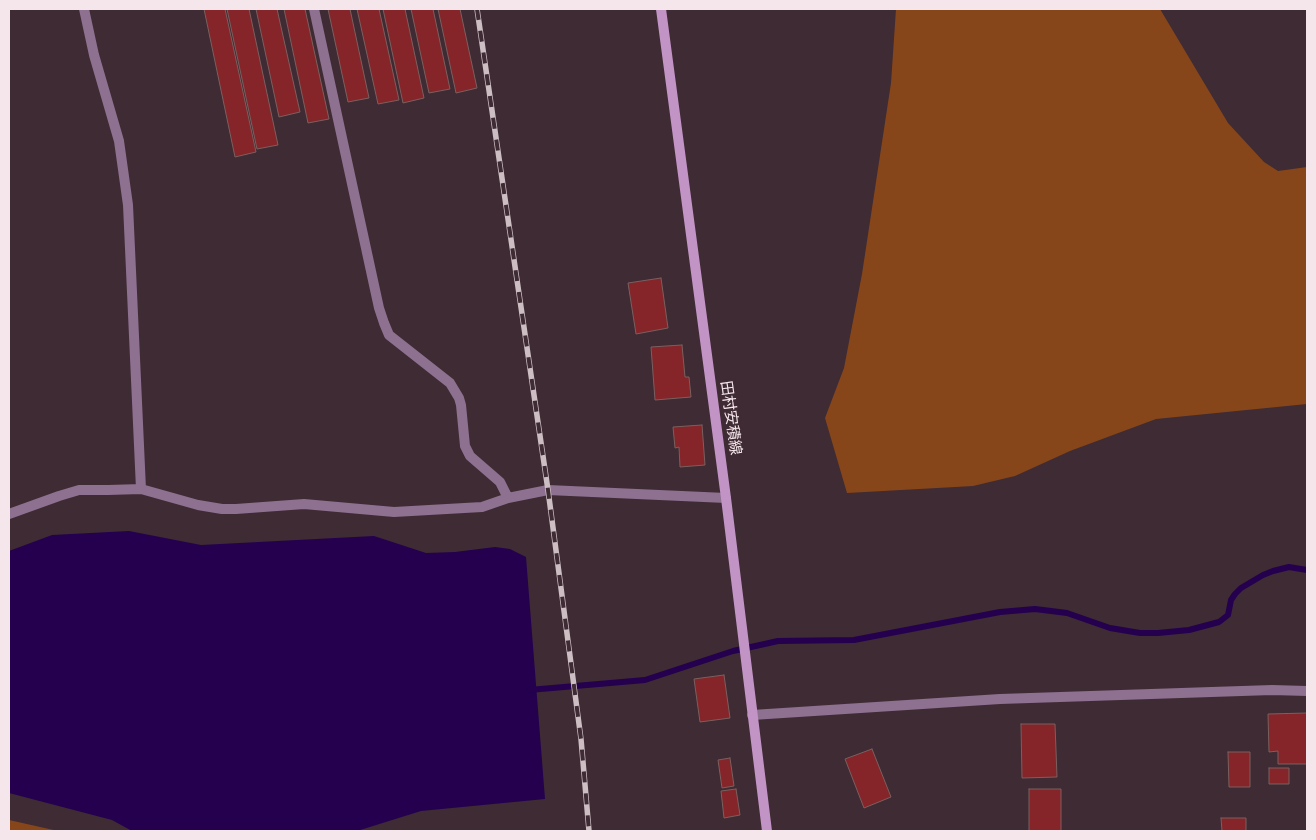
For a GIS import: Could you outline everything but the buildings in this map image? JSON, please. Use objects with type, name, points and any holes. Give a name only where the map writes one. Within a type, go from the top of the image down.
[{"type":"main road","name":"田村安積線","points":[[661,9],[726,498],[767,831]]},
{"type":"street","points":[[84,9],[94,54],[119,141],[128,205],[141,489]]},
{"type":"street","points":[[314,9],[379,308],[384,323],[389,335],[450,383],[461,405],[466,446],[470,456],[500,482],[508,498]]},
{"type":"street","points":[[9,514],[79,490],[141,489],[198,505],[229,509],[304,504],[394,512],[482,507],[508,498],[548,490],[726,498]]},
{"type":"street","points":[[752,714],[1000,699],[1272,690],[1307,691]]},
{"type":"shaded area","points":[[896,9],[1160,9],[1228,123],[1264,162],[1278,171],[1307,167],[1307,404],[1156,419],[1070,451],[1015,476],[973,486],[847,493],[825,418],[844,368],[862,274],[891,83]]},
{"type":"shaded area","points":[[129,531],[201,545],[374,536],[426,553],[455,552],[495,547],[510,549],[526,557],[545,799],[421,811],[357,831],[132,831],[112,820],[9,793],[9,551],[52,535]]},
{"type":"shaded area","points":[[9,820],[58,831],[9,831]]},
{"type":"waterway","points":[[529,690],[645,680],[733,651],[778,641],[854,640],[1000,612],[1035,609],[1067,613],[1110,628],[1140,633],[1189,630],[1219,622],[1228,615],[1231,600],[1235,594],[1241,588],[1263,575],[1289,567],[1307,570]]},
{"type":"railway","points":[[477,9],[548,490],[581,739],[589,831]]}]
